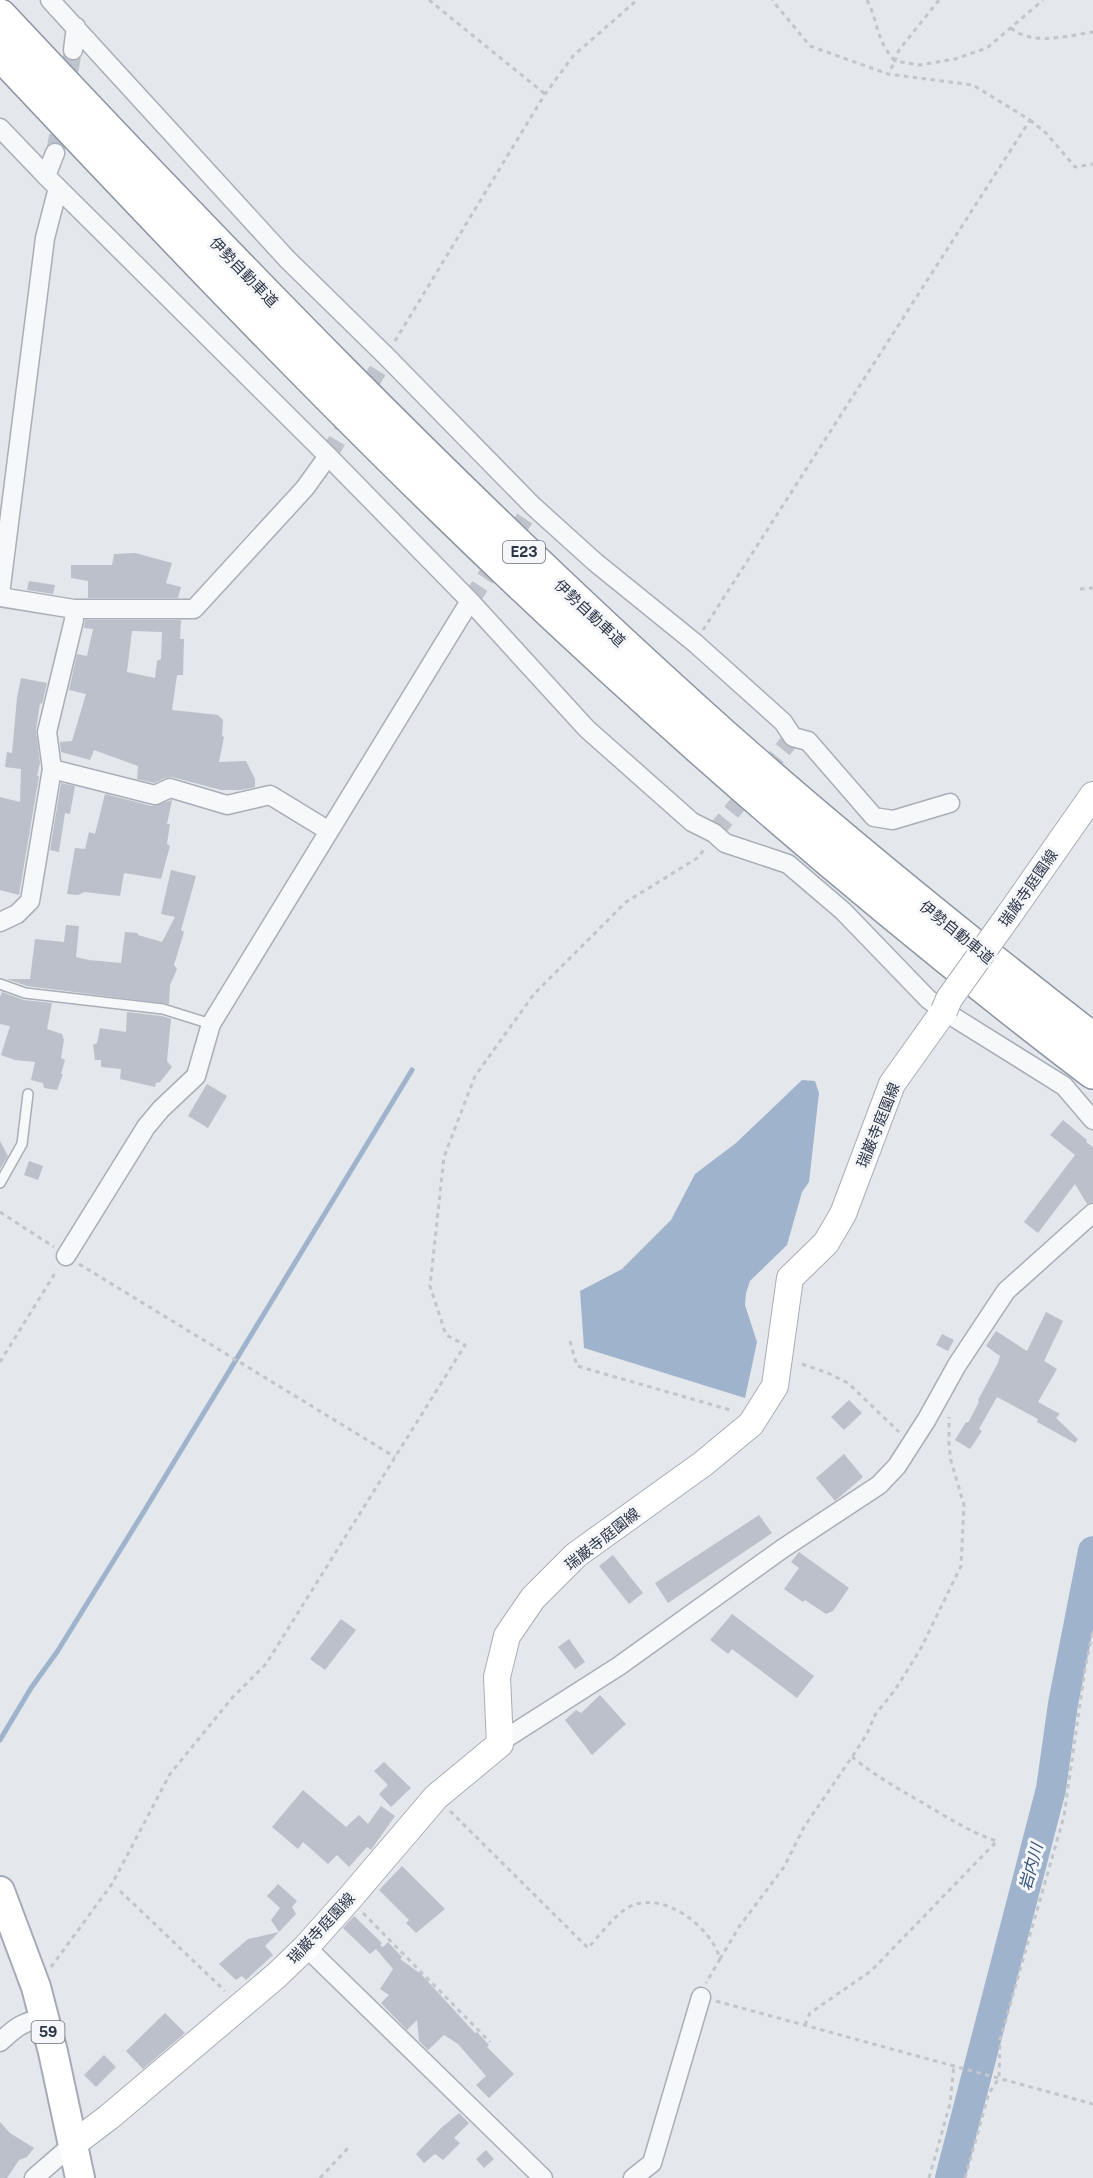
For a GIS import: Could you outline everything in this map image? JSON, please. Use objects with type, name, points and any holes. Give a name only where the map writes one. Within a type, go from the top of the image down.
[{"type":"highway","name":"伊勢自動車道","points":[[0,16],[270,300],[458,489],[554,581],[700,715],[820,819],[933,914],[1093,1040]]},
{"type":"highway","name":"伊勢自動車道","points":[[0,53],[251,317],[441,507],[537,599],[795,830],[1093,1072]]},
{"type":"main road","name":"瑞厳寺庭園線","points":[[944,1011],[949,999],[1093,795]]},
{"type":"main road","name":"瑞巌寺庭園線","points":[[72,2145],[241,2007],[306,1947],[435,1797],[500,1744],[497,1677],[507,1636],[533,1598],[576,1555],[704,1463],[751,1424],[775,1386],[790,1278],[826,1243],[843,1214],[892,1084],[944,1011]]},
{"type":"main road","name":"59","points":[[0,1890],[36,1988],[81,2178]]},
{"type":"street","points":[[50,0],[287,259],[533,506],[595,562],[695,643],[783,722],[793,737],[808,741],[874,817],[893,820],[950,803]]},
{"type":"street","points":[[73,50],[76,27]]},
{"type":"street","points":[[0,128],[470,601],[587,729],[692,822],[714,832],[725,843],[788,864],[843,911],[928,999],[1064,1086],[1093,1120]]},
{"type":"street","points":[[56,153],[0,596],[74,609],[194,609],[305,488],[328,456]]},
{"type":"street","points":[[66,1256],[146,1127],[161,1109],[196,1076],[211,1024],[470,601]]},
{"type":"street","points":[[0,921],[17,914],[30,901],[52,770],[47,732],[74,620],[74,609]]},
{"type":"street","points":[[52,770],[154,795],[170,788],[227,805],[270,795],[329,831]]},
{"type":"street","points":[[500,1744],[619,1666],[782,1549],[879,1485],[897,1466],[947,1381],[1006,1291],[1093,1213]]},
{"type":"street","points":[[306,1947],[543,2178]]},
{"type":"street","points":[[633,2178],[652,2163],[701,1997]]},
{"type":"street","points":[[0,2042],[26,2021],[44,2018]]},
{"type":"street","points":[[34,2178],[72,2145]]},
{"type":"lane","points":[[0,984],[24,993],[163,1009],[211,1024]]},
{"type":"lane","points":[[0,1183],[22,1144],[28,1094]]},
{"type":"path","points":[[429,0],[545,94]]},
{"type":"path","points":[[386,356],[545,94],[573,56],[637,0]]},
{"type":"path","points":[[772,0],[810,46],[888,74],[973,85],[1030,120],[1046,133],[1075,167],[1093,164]]},
{"type":"path","points":[[867,0],[873,10],[877,31],[886,52],[894,61],[920,65],[955,59],[987,48],[1043,0]]},
{"type":"path","points":[[888,74],[899,50],[939,0]]},
{"type":"path","points":[[1011,28],[1020,35],[1038,38],[1093,32]]},
{"type":"path","points":[[695,643],[1030,120]]},
{"type":"path","points":[[1080,589],[1093,588]]},
{"type":"path","points":[[36,1988],[112,1884],[170,1774],[232,1698],[266,1664],[465,1345],[446,1335],[430,1286],[444,1157],[475,1076],[534,994],[626,902],[699,857],[714,832]]},
{"type":"path","points":[[0,1212],[66,1256],[395,1457]]},
{"type":"path","points":[[0,1362],[66,1256]]},
{"type":"path","points":[[570,1341],[577,1366],[745,1414],[751,1424]]},
{"type":"path","points":[[802,1364],[848,1383],[912,1443]]},
{"type":"path","points":[[947,1381],[949,1445],[964,1505],[961,1566],[920,1650],[895,1690],[875,1715],[867,1734],[804,1827],[784,1868],[740,1927],[707,1981],[701,1997],[1093,2104]]},
{"type":"path","points":[[965,2178],[989,2093],[999,2078],[1000,2040],[1064,1816],[1083,1680],[1093,1630]]},
{"type":"path","points":[[805,2025],[810,2013],[871,1971],[997,1842],[974,1833],[916,1800],[871,1773],[852,1757]]},
{"type":"path","points":[[435,1797],[588,1948],[626,1909],[639,1903],[659,1903],[696,1921],[717,1946],[720,1959]]},
{"type":"path","points":[[120,1891],[241,2007]]},
{"type":"path","points":[[349,1899],[490,2042]]},
{"type":"path","points":[[929,2178],[950,2104],[954,2065]]},
{"type":"path","points":[[320,2178],[348,2148]]},
{"type":"water","points":[[802,1080],[815,1081],[819,1093],[809,1182],[802,1192],[787,1245],[750,1281],[746,1293],[745,1305],[757,1342],[745,1398],[584,1348],[580,1291],[622,1269],[671,1220],[695,1174],[736,1143]]},
{"type":"building","points":[[135,553],[172,563],[166,583],[181,587],[178,598],[88,598],[88,581],[71,578],[71,565],[112,565],[114,554]]},
{"type":"building","points":[[29,581],[55,585],[53,594],[27,590]]},
{"type":"building","points":[[85,620],[181,620],[180,639],[184,639],[183,675],[177,675],[172,710],[218,715],[223,720],[222,736],[224,737],[219,762],[246,761],[255,779],[255,787],[221,790],[172,777],[154,783],[137,779],[138,766],[94,750],[90,760],[61,752],[60,742],[72,741],[86,694],[69,690],[77,654],[87,656],[93,629],[84,628]],"holes":[[[132,631],[162,632],[161,659],[157,661],[155,678],[127,672]]]},
{"type":"building","points":[[21,678],[47,683],[42,704],[40,703],[36,730],[40,763],[37,776],[39,776],[19,895],[0,890],[0,797],[20,802],[21,769],[5,767],[7,752],[12,753]]},
{"type":"building","points":[[61,783],[75,786],[70,814],[65,813],[59,852],[50,850]]},
{"type":"building","points":[[105,794],[152,806],[172,800],[167,824],[170,824],[167,844],[170,846],[161,879],[124,873],[120,896],[84,892],[78,895],[67,894],[75,848],[85,849],[89,832],[95,834]]},
{"type":"building","points":[[171,870],[196,876],[181,930],[184,932],[174,965],[177,969],[170,985],[169,1004],[27,986],[7,979],[30,979],[35,939],[64,942],[66,925],[79,926],[76,957],[89,960],[121,963],[125,932],[138,933],[138,935],[162,942],[175,917],[161,914]]},
{"type":"building","points":[[2,992],[24,1000],[52,1003],[47,1029],[62,1034],[64,1040],[61,1058],[65,1060],[57,1090],[44,1088],[43,1083],[31,1080],[35,1062],[15,1060],[1,1055],[10,1026],[0,1024]]},
{"type":"building","points":[[127,1012],[171,1019],[167,1061],[172,1067],[160,1082],[156,1083],[155,1087],[120,1079],[121,1069],[101,1067],[101,1060],[95,1060],[93,1045],[97,1043],[100,1028],[126,1032]]},
{"type":"building","points":[[207,1084],[227,1096],[208,1128],[188,1116]]},
{"type":"building","points":[[1063,1120],[1093,1147],[1093,1202],[1087,1204],[1075,1184],[1038,1233],[1024,1222],[1075,1155],[1050,1135]]},
{"type":"building","points":[[0,1141],[8,1156],[0,1169]]},
{"type":"building","points":[[29,1161],[43,1166],[38,1180],[24,1175]]},
{"type":"building","points":[[1046,1312],[1063,1321],[1044,1361],[1057,1369],[1038,1402],[1060,1414],[1056,1418],[1078,1439],[1075,1443],[1037,1422],[1038,1419],[997,1397],[979,1429],[982,1431],[970,1449],[955,1440],[966,1422],[968,1423],[998,1363],[1000,1356],[986,1346],[996,1331],[1027,1351]]},
{"type":"building","points":[[942,1334],[954,1340],[948,1351],[936,1345]]},
{"type":"building","points":[[849,1400],[862,1413],[844,1430],[831,1417]]},
{"type":"building","points":[[844,1454],[863,1477],[835,1501],[816,1478]]},
{"type":"building","points":[[759,1515],[772,1533],[668,1603],[655,1583]]},
{"type":"building","points":[[799,1552],[849,1588],[833,1611],[826,1614],[784,1589],[799,1568],[791,1562]]},
{"type":"building","points":[[613,1555],[643,1593],[629,1604],[599,1566]]},
{"type":"building","points":[[732,1614],[814,1676],[797,1698],[732,1649],[728,1654],[710,1640]]},
{"type":"building","points":[[341,1619],[356,1630],[325,1670],[310,1659]]},
{"type":"building","points":[[569,1639],[585,1662],[575,1669],[558,1647]]},
{"type":"building","points":[[600,1695],[626,1724],[592,1755],[565,1720],[576,1710],[581,1713]]},
{"type":"building","points":[[384,1762],[411,1788],[391,1807],[379,1794],[388,1785],[374,1771]]},
{"type":"building","points":[[303,1790],[346,1827],[359,1815],[368,1824],[381,1806],[395,1816],[371,1850],[367,1847],[349,1867],[337,1855],[328,1864],[303,1842],[298,1849],[272,1827]]},
{"type":"building","points":[[402,1866],[445,1909],[416,1933],[406,1923],[409,1920],[379,1890]]},
{"type":"building","points":[[278,1884],[297,1901],[292,1907],[296,1914],[279,1932],[271,1920],[280,1908],[267,1896]]},
{"type":"building","points":[[354,1916],[382,1943],[380,1945],[383,1947],[388,1942],[402,1957],[400,1959],[421,1974],[514,2074],[489,2098],[476,2085],[486,2076],[458,2044],[444,2035],[428,2050],[419,2041],[417,2020],[407,2030],[381,2003],[389,1995],[380,1989],[393,1969],[376,1949],[370,1954],[343,1928]]},
{"type":"building","points":[[279,1932],[265,1946],[273,1955],[246,1980],[242,1976],[236,1980],[219,1964],[248,1939]]},
{"type":"building","points":[[165,2013],[185,2033],[143,2069],[126,2051]]},
{"type":"building","points":[[104,2055],[116,2067],[96,2087],[84,2075]]},
{"type":"building","points":[[459,2113],[469,2123],[454,2138],[460,2143],[443,2160],[435,2154],[424,2163],[416,2154]]},
{"type":"building","points":[[0,2122],[10,2133],[34,2148],[27,2157],[19,2160],[7,2178],[0,2178]]},
{"type":"building","points":[[486,2150],[494,2159],[484,2168],[476,2159]]},
{"type":"waterway","points":[[0,1740],[140,1518],[412,1070]]},
{"type":"waterway","name":"岩内川","points":[[950,2178],[1051,1789],[1063,1704],[1093,1551]]},
{"type":"tunnel","points":[[55,153],[73,50]]},
{"type":"tunnel","points":[[328,456],[386,356]]},
{"type":"tunnel","points":[[470,601],[533,506]]},
{"type":"tunnel","points":[[714,833],[793,737]]}]
